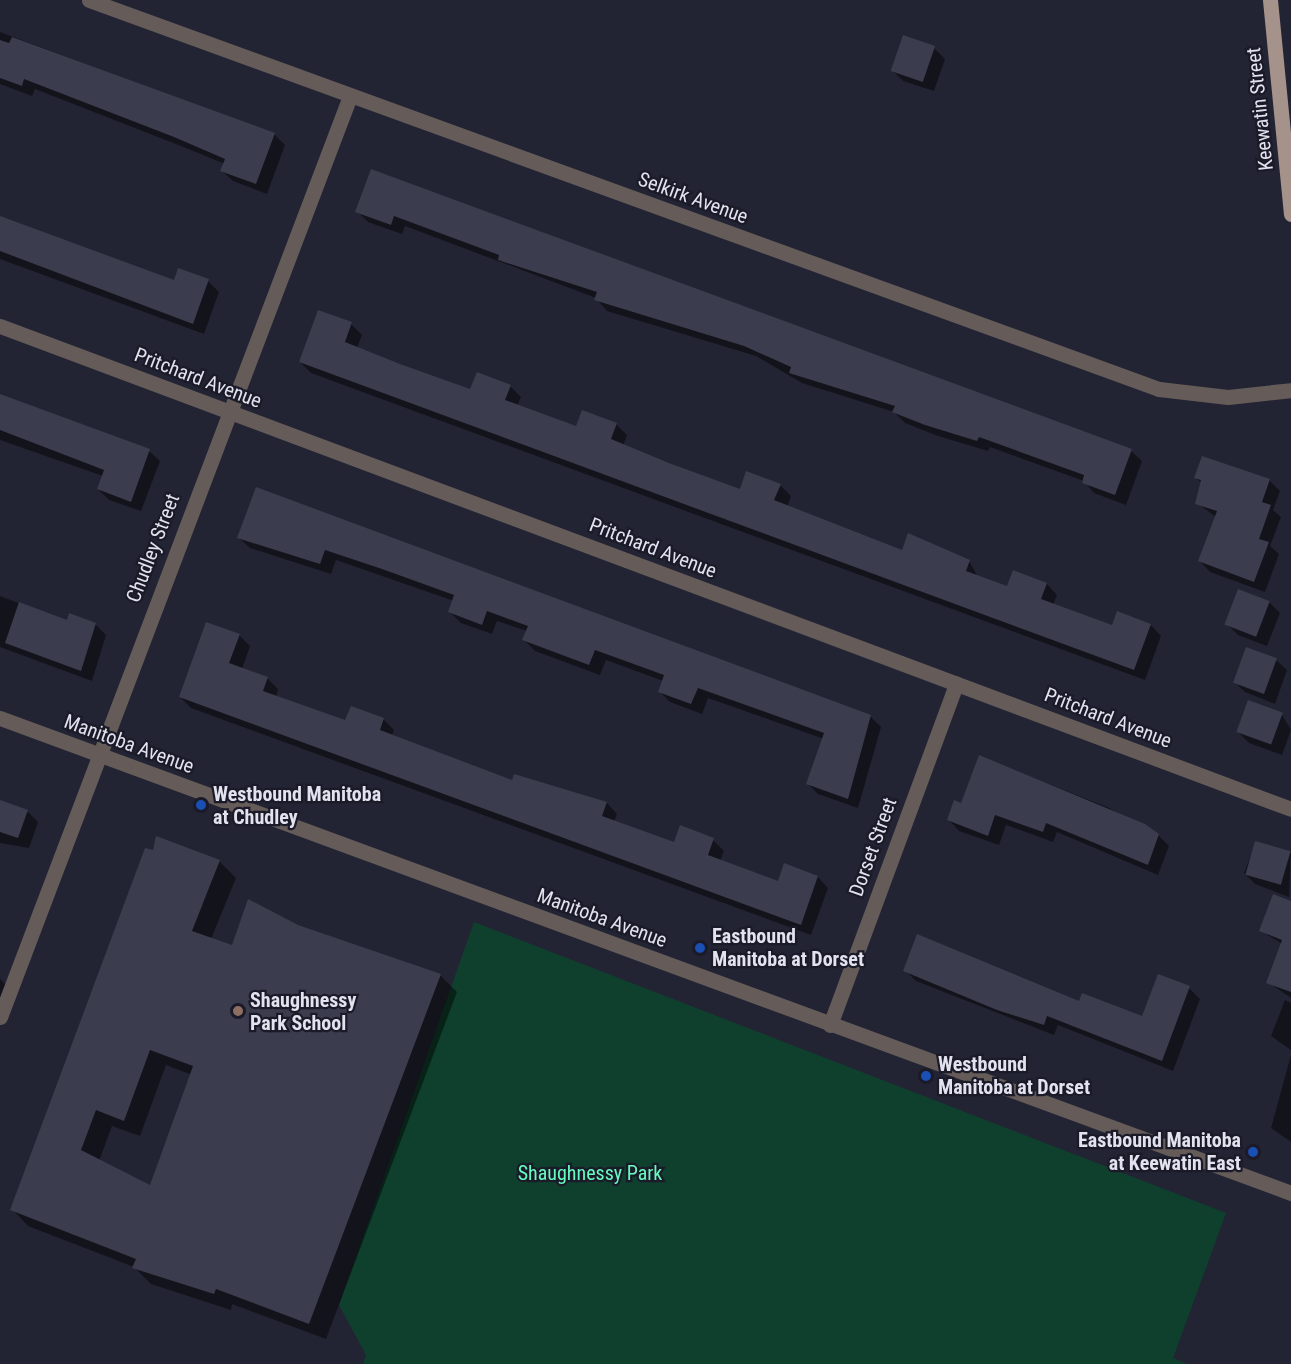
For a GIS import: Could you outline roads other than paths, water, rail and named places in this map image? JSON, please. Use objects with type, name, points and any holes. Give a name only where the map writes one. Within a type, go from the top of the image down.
[{"type":"main road","name":"Keewatin Street","points":[[1270,0],[1291,214]]},
{"type":"street","name":"Selkirk Avenue","points":[[89,0],[1159,389],[1228,397],[1291,390]]},
{"type":"street","name":"Chudley Street","points":[[0,1017],[98,754],[350,96]]},
{"type":"street","name":"Pritchard Avenue","points":[[0,326],[1291,809]]},
{"type":"street","name":"Dorset Street","points":[[830,1025],[956,684]]},
{"type":"street","name":"Manitoba Avenue","points":[[0,718],[1291,1193]]},
{"type":"place","name":"Westbound Manitoba at Chudley","points":[[201,805]]},
{"type":"place","name":"Eastbound Manitoba at Dorset","points":[[700,948]]},
{"type":"place","name":"Shaughnessy Park School","points":[[238,1011]]},
{"type":"place","name":"Westbound Manitoba at Dorset","points":[[926,1076]]},
{"type":"place","name":"Eastbound Manitoba at Keewatin East","points":[[1253,1152]]},
{"type":"park label","name":"Shaughnessy Park","points":[[590,1173]]}]
